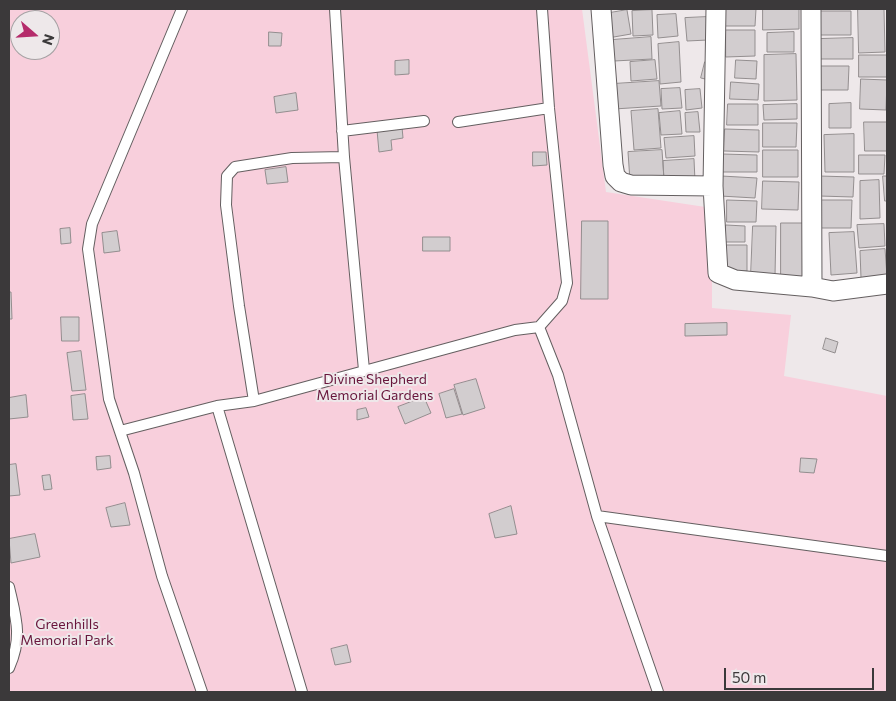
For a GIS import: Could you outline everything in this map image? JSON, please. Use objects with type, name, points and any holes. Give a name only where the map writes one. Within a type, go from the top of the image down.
[{"type":"street","points":[[602,9],[610,152],[615,176],[620,182],[631,185],[713,186]]},
{"type":"street","points":[[716,9],[713,186],[718,274],[742,281],[846,291],[887,284]]},
{"type":"street","points":[[811,9],[812,287]]},
{"type":"lane","points":[[182,9],[92,224],[88,249],[109,399],[134,473],[162,576],[202,692]]},
{"type":"lane","points":[[335,9],[344,157],[364,370]]},
{"type":"lane","points":[[120,431],[217,406],[254,401],[516,330],[539,327],[562,301],[567,283],[549,108],[542,9]]},
{"type":"lane","points":[[458,122],[549,108]]},
{"type":"lane","points":[[342,131],[424,121]]},
{"type":"lane","points":[[254,401],[226,205],[226,176],[235,166],[292,158],[344,157]]},
{"type":"lane","points":[[539,327],[558,375],[598,516],[654,691]]},
{"type":"lane","points":[[217,406],[302,692]]},
{"type":"lane","points":[[598,516],[887,556]]},
{"type":"lane","points":[[9,587],[18,628],[16,646],[9,668]]},
{"type":"green space","name":"Divine Shepherd Memorial Gardens","points":[[9,9],[582,9],[606,192],[712,208],[712,308],[791,315],[784,376],[887,396],[886,692],[9,692]]},
{"type":"building","points":[[725,9],[756,9],[755,26],[724,26]]},
{"type":"building","points":[[763,9],[799,9],[799,29],[763,30]]},
{"type":"building","points":[[858,9],[884,9],[885,52],[859,53]]},
{"type":"building","points":[[627,10],[631,34],[608,38],[604,14]]},
{"type":"building","points":[[652,10],[653,35],[633,36],[632,11]]},
{"type":"building","points":[[819,11],[851,11],[851,35],[818,35]]},
{"type":"building","points":[[676,14],[678,36],[658,38],[657,15]]},
{"type":"building","points":[[707,17],[708,40],[687,41],[685,18]]},
{"type":"building","points":[[726,30],[755,30],[755,56],[726,57]]},
{"type":"building","points":[[269,32],[282,33],[281,46],[269,46]]},
{"type":"building","points":[[794,32],[794,52],[767,52],[767,33]]},
{"type":"building","points":[[651,37],[652,59],[614,61],[612,40]]},
{"type":"building","points":[[853,38],[853,59],[819,59],[819,39]]},
{"type":"building","points":[[679,42],[681,82],[660,84],[658,44]]},
{"type":"building","points":[[796,54],[797,100],[764,101],[764,55]]},
{"type":"building","points":[[859,55],[887,55],[887,77],[859,77]]},
{"type":"building","points":[[409,60],[409,74],[395,75],[395,61]]},
{"type":"building","points":[[655,60],[657,79],[631,81],[630,62]]},
{"type":"building","points":[[736,60],[757,61],[756,79],[735,78]]},
{"type":"building","points":[[705,62],[713,64],[709,80],[701,78]]},
{"type":"building","points":[[819,66],[849,66],[848,90],[819,90]]},
{"type":"building","points":[[861,79],[887,80],[886,110],[860,109]]},
{"type":"building","points":[[659,81],[661,106],[614,109],[613,84]]},
{"type":"building","points":[[731,82],[759,84],[758,100],[730,99]]},
{"type":"building","points":[[680,88],[682,108],[662,109],[661,89]]},
{"type":"building","points":[[700,89],[702,108],[686,110],[685,90]]},
{"type":"building","points":[[296,93],[298,110],[276,113],[274,97]]},
{"type":"building","points":[[851,103],[851,128],[829,128],[829,104]]},
{"type":"building","points":[[728,104],[758,104],[758,125],[727,125]]},
{"type":"building","points":[[797,104],[797,119],[764,120],[763,105]]},
{"type":"building","points":[[658,109],[661,148],[634,150],[631,111]]},
{"type":"building","points":[[680,111],[682,134],[661,135],[659,113]]},
{"type":"building","points":[[698,112],[700,132],[686,132],[685,113]]},
{"type":"building","points":[[864,122],[887,122],[887,151],[865,151]]},
{"type":"building","points":[[763,123],[797,123],[796,147],[763,147]]},
{"type":"building","points":[[402,127],[403,138],[391,140],[392,150],[379,152],[377,130]]},
{"type":"building","points":[[725,129],[759,130],[759,152],[724,151]]},
{"type":"building","points":[[854,134],[854,172],[825,172],[824,135]]},
{"type":"building","points":[[694,136],[695,156],[666,158],[664,138]]},
{"type":"building","points":[[662,150],[664,179],[630,181],[628,152]]},
{"type":"building","points":[[763,150],[798,150],[798,177],[763,177]]},
{"type":"building","points":[[533,152],[546,152],[547,165],[533,166]]},
{"type":"building","points":[[722,154],[757,155],[757,172],[722,172]]},
{"type":"building","points":[[859,155],[885,155],[884,174],[859,174]]},
{"type":"building","points":[[694,159],[695,181],[664,183],[663,161]]},
{"type":"building","points":[[286,167],[288,182],[267,184],[265,170]]},
{"type":"building","points":[[721,176],[757,178],[755,198],[720,196]]},
{"type":"building","points":[[819,176],[854,177],[853,197],[819,196]]},
{"type":"building","points":[[883,176],[887,176],[887,201],[885,201]]},
{"type":"building","points":[[879,180],[880,218],[860,219],[860,181]]},
{"type":"building","points":[[763,181],[799,182],[798,210],[762,209]]},
{"type":"building","points":[[727,200],[757,201],[756,222],[727,222]]},
{"type":"building","points":[[817,200],[852,200],[851,228],[817,228]]},
{"type":"building","points":[[582,221],[608,221],[608,299],[581,299]]},
{"type":"building","points":[[781,223],[803,223],[804,277],[781,277]]},
{"type":"building","points":[[884,224],[885,246],[859,248],[857,225]]},
{"type":"building","points":[[726,225],[745,226],[745,242],[725,242]]},
{"type":"building","points":[[753,226],[776,226],[775,276],[751,275]]},
{"type":"building","points":[[70,228],[71,243],[61,244],[60,229]]},
{"type":"building","points":[[117,231],[120,251],[104,253],[102,233]]},
{"type":"building","points":[[854,232],[857,273],[831,275],[829,233]]},
{"type":"building","points":[[423,237],[450,237],[450,251],[423,251]]},
{"type":"building","points":[[724,245],[747,245],[747,271],[725,271]]},
{"type":"building","points":[[885,249],[887,276],[861,278],[860,251]]},
{"type":"building","points":[[9,292],[11,292],[12,319],[9,319]]},
{"type":"building","points":[[61,317],[79,317],[79,341],[62,341]]},
{"type":"building","points":[[727,323],[727,335],[685,336],[685,324]]},
{"type":"building","points":[[826,338],[838,342],[835,353],[823,349]]},
{"type":"building","points":[[81,351],[86,390],[72,391],[67,353]]},
{"type":"building","points":[[476,379],[485,408],[463,415],[454,385]]},
{"type":"building","points":[[454,389],[462,414],[446,418],[439,394]]},
{"type":"building","points":[[85,394],[88,419],[73,420],[71,396]]},
{"type":"building","points":[[26,395],[28,417],[9,419],[9,398]]},
{"type":"building","points":[[424,397],[431,413],[405,424],[398,407]]},
{"type":"building","points":[[366,408],[369,417],[357,420],[357,410]]},
{"type":"building","points":[[110,456],[111,468],[97,470],[96,457]]},
{"type":"building","points":[[801,458],[817,459],[814,473],[800,472]]},
{"type":"building","points":[[16,464],[20,495],[9,496],[9,465]]},
{"type":"building","points":[[50,475],[52,489],[44,490],[42,476]]},
{"type":"building","points":[[125,503],[130,525],[111,527],[106,508]]},
{"type":"building","points":[[511,506],[517,534],[495,538],[489,514]]},
{"type":"building","points":[[35,534],[40,557],[11,563],[9,539]]},
{"type":"building","points":[[347,645],[351,662],[335,665],[331,649]]},
{"type":"park label","name":"Greenhills Memorial Park","points":[[67,632]]}]
